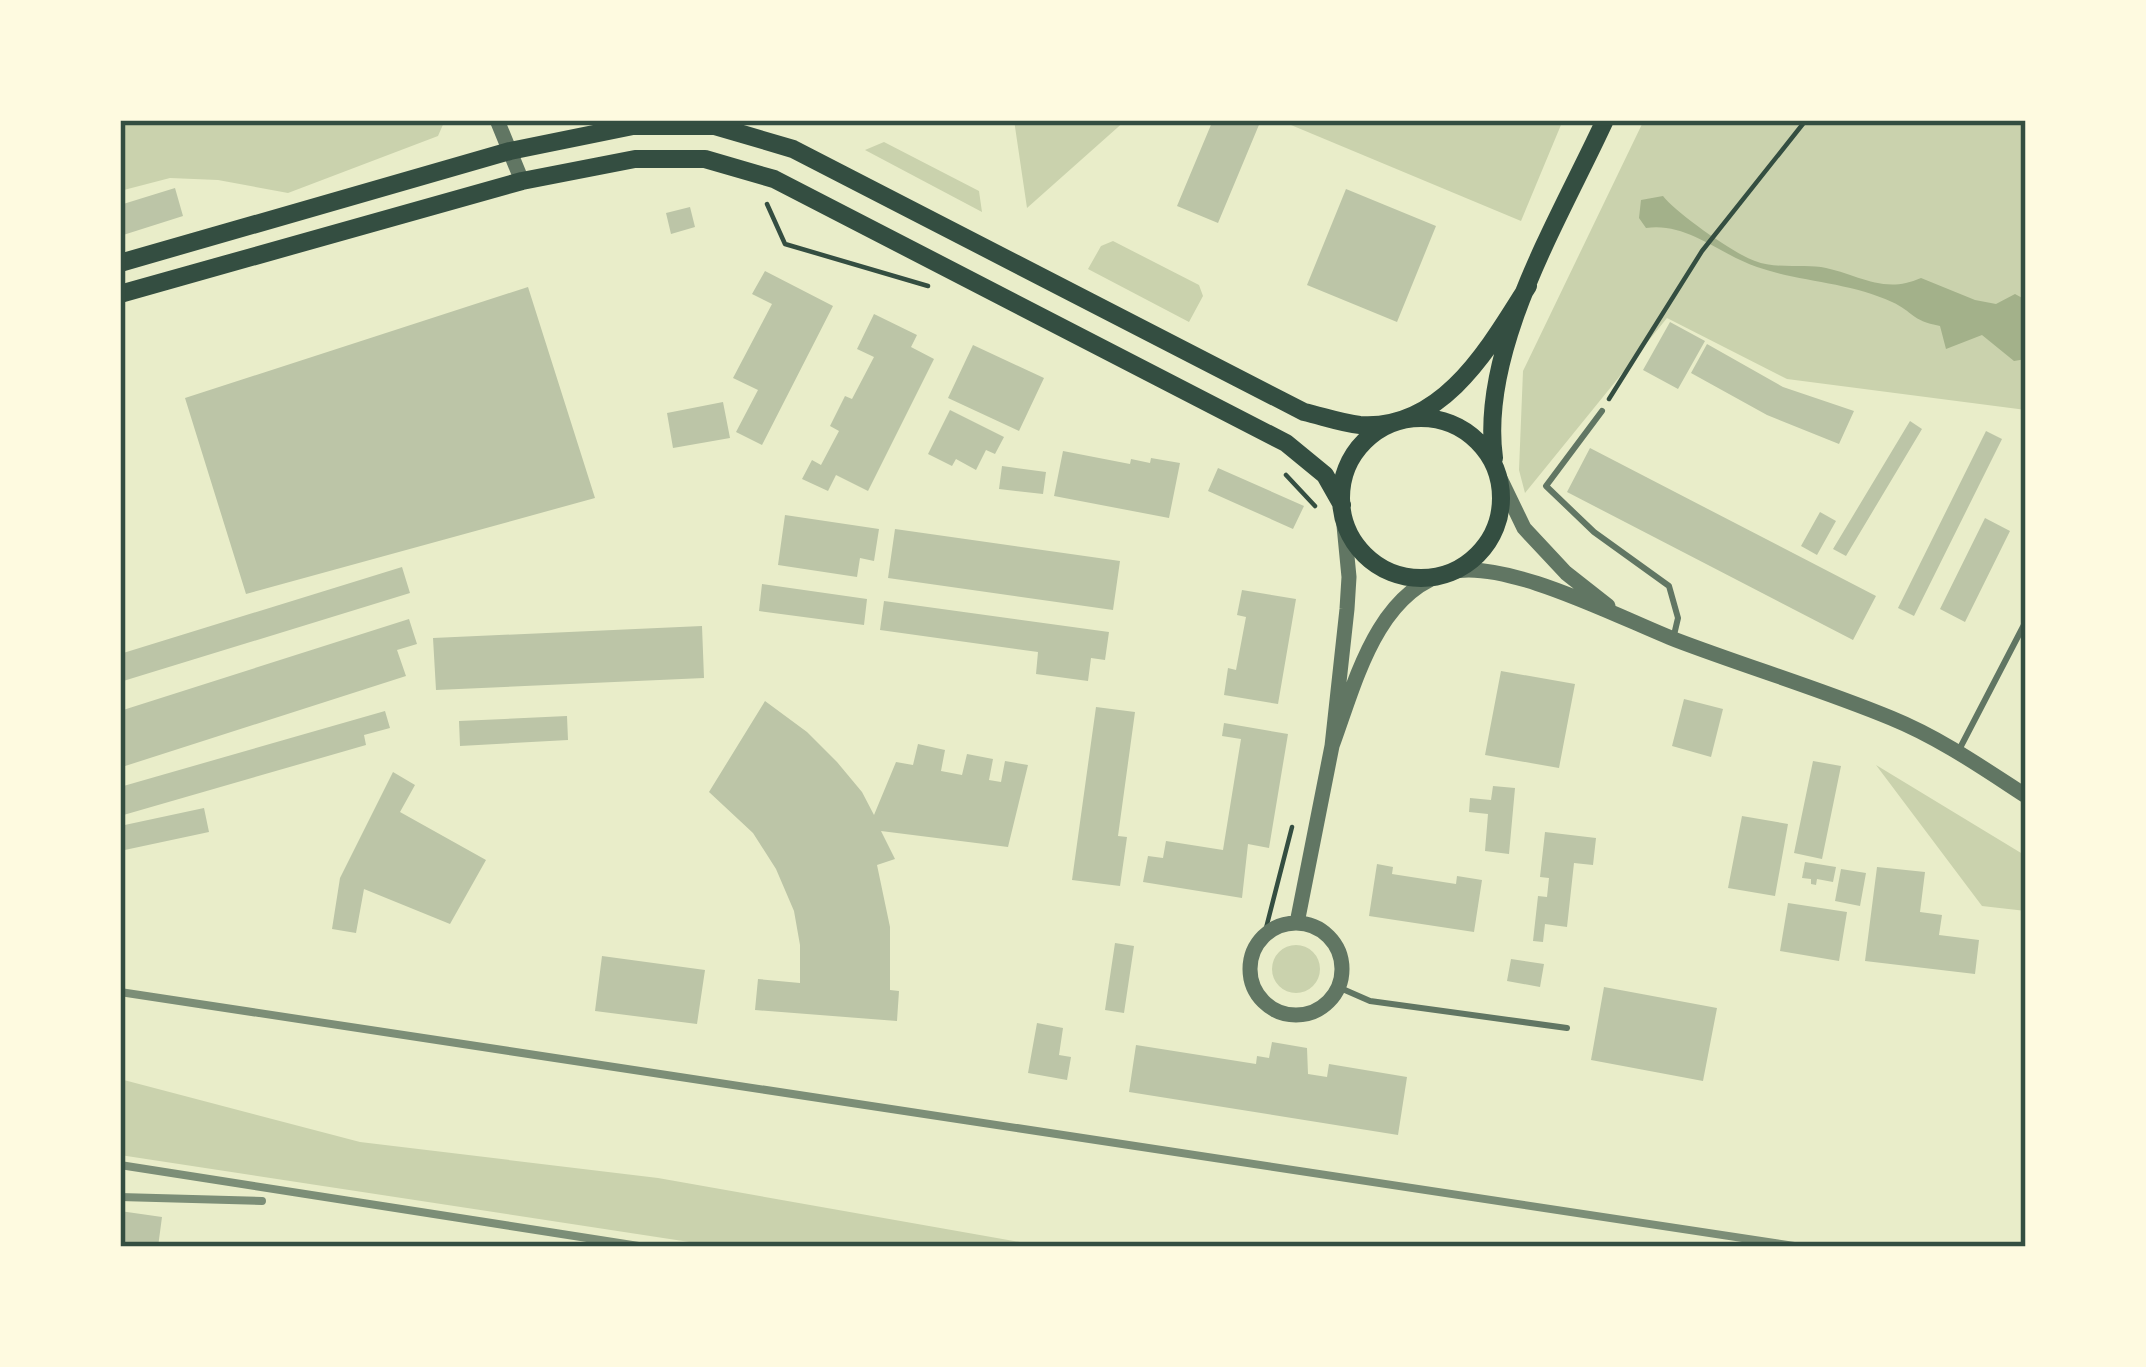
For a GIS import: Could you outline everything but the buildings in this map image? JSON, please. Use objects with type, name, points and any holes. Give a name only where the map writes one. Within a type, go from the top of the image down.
[{"type":"main road","points":[[1528,286],[1482,358],[1467,373],[1429,407],[1370,436],[1353,456],[1343,479],[1345,523],[1358,547],[1384,568],[1425,578],[1452,571],[1477,554],[1492,533],[1501,494],[1491,434],[1492,398],[1528,286],[1605,120]]},
{"type":"main road","points":[[120,263],[510,152],[634,126],[715,126],[793,149],[1304,412],[1359,425],[1424,417],[1455,425],[1473,436],[1496,470]]},
{"type":"main road","points":[[120,294],[522,181],[635,159],[705,158],[774,179],[1286,443],[1325,475],[1342,505]]},
{"type":"street","points":[[497,120],[522,181]]},
{"type":"street","points":[[1496,470],[1524,529],[1566,573],[1624,618]]},
{"type":"street","points":[[1297,922],[1332,746],[1349,577],[1342,505]]},
{"type":"street","points":[[1332,746],[1372,642],[1413,589],[1452,571],[1498,573],[1893,719],[1958,752],[2026,796]]},
{"type":"street","points":[[1297,922],[1322,931],[1341,958],[1338,987],[1318,1009],[1303,1015],[1276,1010],[1264,1002],[1250,976],[1250,962],[1264,936],[1297,922]]},
{"type":"lane","points":[[1602,410],[1546,486],[1594,532],[1669,586],[1678,618],[1673,638]]},
{"type":"lane","points":[[1958,752],[2026,621]]},
{"type":"lane","points":[[1338,987],[1370,1001],[1567,1028]]},
{"type":"path","points":[[1602,410],[1702,251],[1806,120]]},
{"type":"path","points":[[764,196],[785,244],[942,291]]},
{"type":"path","points":[[1282,470],[1319,511]]},
{"type":"path","points":[[1264,936],[1294,815]]},
{"type":"shaded area","points":[[120,120],[445,120],[438,136],[288,193],[218,180],[170,178],[120,191]]},
{"type":"shaded area","points":[[1014,120],[1126,120],[1027,208]]},
{"type":"shaded area","points":[[1279,120],[1563,120],[1521,221]]},
{"type":"shaded area","points":[[1644,120],[2026,120],[2026,410],[1787,379],[1667,318],[1525,493],[1519,470],[1523,371]]},
{"type":"shaded area","points":[[884,142],[979,191],[982,212],[865,150]]},
{"type":"shaded area","points":[[1663,196],[1720,242],[1762,263],[1821,267],[1883,284],[1921,278],[1996,304],[2015,294],[2026,300],[2026,359],[2014,361],[1982,335],[1946,349],[1940,326],[1876,295],[1757,267],[1675,230],[1646,228],[1639,218],[1641,200]]},
{"type":"shaded area","points":[[1113,241],[1199,285],[1203,296],[1189,322],[1088,269],[1101,246]]},
{"type":"shaded area","points":[[1876,765],[2026,856],[2026,911],[1982,906]]},
{"type":"shaded area","points":[[1296,945],[1313,952],[1320,969],[1313,986],[1296,993],[1279,986],[1272,969],[1279,952]]},
{"type":"shaded area","points":[[120,1079],[360,1142],[658,1178],[1048,1247],[722,1247],[120,1155]]},
{"type":"railway","points":[[120,992],[1801,1247]]},
{"type":"railway","points":[[120,1165],[645,1247]]},
{"type":"railway","points":[[120,1197],[262,1201]]}]
